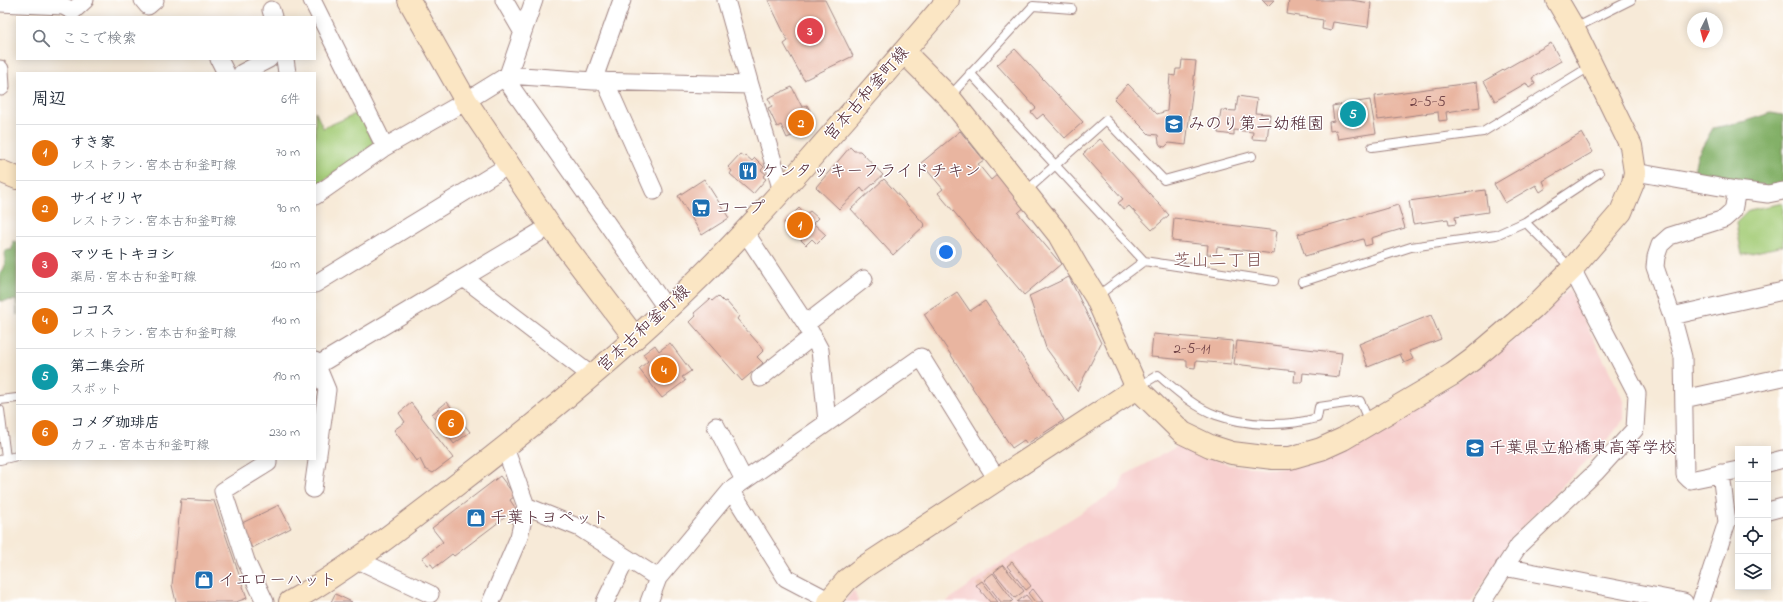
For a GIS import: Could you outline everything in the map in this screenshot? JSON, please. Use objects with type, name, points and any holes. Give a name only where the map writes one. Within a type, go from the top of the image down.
[{"type":"street","points":[[0,3],[63,6],[73,11],[86,0]]},
{"type":"street","points":[[143,0],[148,6],[155,0]]},
{"type":"street","points":[[312,0],[385,146]]},
{"type":"street","points":[[409,0],[466,101],[550,226],[635,338]]},
{"type":"street","points":[[504,0],[522,31]]},
{"type":"street","points":[[506,76],[534,0]]},
{"type":"street","points":[[622,0],[599,81],[654,191]]},
{"type":"street","points":[[726,0],[782,191]]},
{"type":"street","name":"宮本古和釜町線","points":[[290,602],[320,585],[358,560],[505,448],[592,376],[667,309],[745,232],[948,0]]},
{"type":"street","points":[[904,52],[949,97],[1059,235],[1076,267],[1096,297],[1137,388],[1184,433],[1210,446],[1232,453],[1273,458],[1290,458],[1321,449],[1343,439],[1369,422],[1453,374],[1472,360],[1527,313],[1572,269],[1621,212],[1633,183],[1635,172],[1631,146],[1574,29],[1557,0]]},
{"type":"street","points":[[220,60],[226,72]]},
{"type":"street","points":[[244,72],[267,60]]},
{"type":"street","points":[[285,60],[287,72]]},
{"type":"street","points":[[0,69],[1,87]]},
{"type":"street","points":[[316,195],[385,146],[466,101],[506,76],[599,81],[750,85]]},
{"type":"street","points":[[506,76],[667,309]]},
{"type":"street","points":[[316,283],[509,165]]},
{"type":"street","points":[[0,171],[16,178]]},
{"type":"street","points":[[1635,172],[1737,190],[1768,194],[1783,192]]},
{"type":"street","points":[[1735,471],[1690,480],[1685,475],[1683,357],[1672,316],[1655,267],[1660,244],[1670,236],[1724,219],[1733,211],[1737,190]]},
{"type":"street","points":[[313,489],[327,390],[316,363],[464,278],[550,226]]},
{"type":"street","points":[[745,232],[810,330],[820,350],[827,422]]},
{"type":"street","points":[[1482,602],[1519,545],[1596,472],[1635,429],[1637,394],[1572,269]]},
{"type":"street","points":[[464,278],[592,376]]},
{"type":"street","points":[[760,378],[864,279]]},
{"type":"street","points":[[1672,316],[1783,291]]},
{"type":"street","points":[[650,602],[658,578],[731,490],[921,357],[998,481]]},
{"type":"street","points":[[1684,399],[1783,376]]},
{"type":"street","points":[[731,490],[786,578],[828,601],[846,580],[1137,388]]},
{"type":"street","points":[[716,426],[744,480]]},
{"type":"street","points":[[491,602],[520,537],[526,506],[505,448]]},
{"type":"street","points":[[1771,462],[1783,459]]},
{"type":"street","points":[[265,602],[246,561],[223,491],[268,463],[268,460]]},
{"type":"street","points":[[1701,602],[1732,521],[1721,474]]},
{"type":"street","points":[[526,506],[580,528],[626,559],[658,578]]},
{"type":"street","points":[[1771,510],[1783,507]]},
{"type":"street","points":[[605,602],[626,559]]},
{"type":"street","points":[[358,560],[430,594]]},
{"type":"street","points":[[1504,566],[1684,602]]},
{"type":"lane","points":[[1574,29],[1631,0]]},
{"type":"lane","points":[[949,97],[1033,6],[1072,9]]},
{"type":"lane","points":[[1372,147],[1483,132],[1592,65]]},
{"type":"lane","points":[[970,73],[1144,261],[1274,281]]},
{"type":"lane","points":[[1025,192],[1106,120],[1164,180],[1252,156]]},
{"type":"lane","points":[[1302,282],[1411,247],[1496,235],[1525,222],[1599,173]]},
{"type":"lane","points":[[1525,222],[1572,269]]},
{"type":"lane","points":[[1096,297],[1144,261]]},
{"type":"lane","points":[[1137,388],[1158,375],[1180,394],[1216,415],[1261,423],[1300,423],[1317,418],[1319,407],[1360,401],[1369,422]]},
{"type":"lane","points":[[0,400],[16,398]]},
{"type":"lane","points":[[0,410],[3,459],[16,456]]},
{"type":"shaded area","name":"千葉県立船橋東高等学校","points":[[1569,289],[1624,401],[1624,419],[1610,437],[1512,537],[1471,602],[946,602],[1000,563],[1119,489],[1123,476],[1180,445],[1205,457],[1230,465],[1275,469],[1309,465],[1346,450],[1477,369],[1543,316]]},
{"type":"shaded area","points":[[854,590],[858,602],[844,602]]},
{"type":"green space","points":[[360,112],[374,144],[316,186],[316,113],[323,128]]},
{"type":"green space","points":[[1771,113],[1783,115],[1783,187],[1772,190],[1693,176],[1697,156],[1713,128],[1746,121]]},
{"type":"green space","points":[[1783,203],[1783,246],[1742,255],[1736,223],[1749,210]]},
{"type":"green space","points":[[13,241],[16,242],[16,300],[0,301],[0,274],[5,264],[5,250],[12,250]]},
{"type":"building","points":[[768,0],[825,0],[853,56],[804,80],[784,44],[788,41]]},
{"type":"building","points":[[1262,0],[1274,0],[1268,6]]},
{"type":"building","points":[[1289,0],[1350,0],[1371,3],[1368,27],[1333,22],[1331,31],[1322,29],[1323,20],[1287,14]]},
{"type":"building","points":[[1551,43],[1561,61],[1532,78],[1535,84],[1529,88],[1526,83],[1495,101],[1484,81]]},
{"type":"building","points":[[1015,49],[1083,122],[1065,138],[1043,114],[1037,119],[1031,112],[1036,108],[997,65]]},
{"type":"building","points":[[1182,60],[1196,61],[1186,145],[1169,143],[1165,147],[1161,146],[1159,143],[1158,135],[1149,134],[1114,99],[1128,84],[1157,114],[1167,111],[1170,75],[1175,76],[1176,69],[1181,69]]},
{"type":"building","points":[[1477,82],[1480,107],[1446,112],[1447,120],[1439,121],[1438,112],[1378,120],[1375,96]]},
{"type":"building","points":[[792,87],[802,107],[807,105],[810,111],[805,114],[811,127],[787,138],[781,125],[777,127],[768,108],[772,106],[768,98]]},
{"type":"building","points":[[1238,96],[1257,99],[1255,113],[1270,114],[1267,140],[1252,139],[1253,132],[1234,130],[1234,135],[1218,133],[1221,110],[1236,111]]},
{"type":"building","points":[[1370,100],[1376,133],[1338,139],[1336,130],[1330,131],[1329,122],[1334,121],[1332,106]]},
{"type":"building","points":[[960,131],[984,160],[978,164],[991,180],[999,173],[1027,205],[1018,213],[1061,264],[1024,295],[938,193],[943,189],[921,163]]},
{"type":"building","points":[[1582,133],[1593,152],[1543,181],[1546,188],[1540,192],[1536,185],[1505,203],[1494,184]]},
{"type":"building","points":[[1100,139],[1169,215],[1152,230],[1129,206],[1124,210],[1118,203],[1123,199],[1083,154]]},
{"type":"building","points":[[850,147],[854,151],[860,151],[883,175],[864,192],[861,188],[839,209],[816,187]]},
{"type":"building","points":[[740,154],[744,157],[745,155],[752,161],[755,158],[764,167],[761,170],[766,174],[763,177],[766,179],[753,194],[730,174],[732,171],[728,167]]},
{"type":"building","points":[[704,179],[729,218],[702,235],[678,196]]},
{"type":"building","points":[[884,179],[925,225],[893,255],[851,209]]},
{"type":"building","points":[[1485,190],[1488,212],[1455,217],[1456,224],[1449,225],[1448,219],[1413,224],[1409,201]]},
{"type":"building","points":[[1398,205],[1405,228],[1371,238],[1372,244],[1365,246],[1363,239],[1305,256],[1298,234]]},
{"type":"building","points":[[799,208],[806,214],[810,211],[818,218],[813,223],[826,235],[817,244],[812,239],[806,245],[784,223]]},
{"type":"building","points":[[1174,218],[1277,231],[1274,254],[1217,247],[1216,255],[1207,254],[1208,245],[1172,241]]},
{"type":"building","points":[[1069,277],[1101,343],[1077,391],[1046,348],[1029,296]]},
{"type":"building","points":[[957,292],[970,311],[985,301],[1064,420],[1027,444],[1024,440],[1012,448],[924,314]]},
{"type":"building","points":[[718,296],[724,302],[726,301],[739,316],[737,319],[764,350],[757,357],[763,363],[742,381],[690,322],[696,316],[694,313],[710,299],[712,301]]},
{"type":"building","points":[[1431,315],[1441,339],[1409,351],[1413,359],[1404,363],[1400,354],[1368,367],[1359,344]]},
{"type":"building","points":[[1153,334],[1233,341],[1231,364],[1196,361],[1195,368],[1187,367],[1187,360],[1151,357]]},
{"type":"building","points":[[1237,341],[1342,353],[1339,377],[1303,373],[1302,382],[1294,382],[1295,371],[1234,364]]},
{"type":"building","points":[[670,343],[691,371],[682,377],[685,381],[662,398],[639,369],[648,361],[643,354],[655,345],[659,351]]},
{"type":"building","points":[[447,402],[470,432],[454,444],[432,414]]},
{"type":"building","points":[[411,403],[453,458],[433,473],[425,469],[420,459],[416,461],[394,430],[405,422],[399,413]]},
{"type":"building","points":[[500,476],[515,496],[510,500],[516,509],[454,556],[452,554],[434,568],[431,564],[428,565],[422,558],[443,542],[432,528]]},
{"type":"building","points":[[181,499],[214,501],[247,598],[236,602],[176,602],[172,585]]},
{"type":"building","points":[[279,505],[291,528],[252,548],[240,524]]},
{"type":"building","points":[[1012,562],[1031,586],[1026,590],[1007,566]]},
{"type":"building","points":[[1003,565],[1024,591],[1015,598],[994,572]]},
{"type":"building","points":[[993,573],[1013,600],[1011,602],[1001,602],[984,580]]},
{"type":"building","points":[[982,581],[998,602],[990,602],[976,585]]},
{"type":"building","points":[[1033,589],[1043,602],[1035,602],[1028,593]]},
{"type":"building","points":[[335,594],[352,602],[331,602]]},
{"type":"building","points":[[1026,595],[1032,602],[1017,602]]},
{"type":"place","name":"マツモトキヨシ","points":[[810,31]]},
{"type":"place","name":"第二集会所","points":[[1353,114]]},
{"type":"place","name":"サイゼリヤ","points":[[801,123]]},
{"type":"place","name":"みのり第二幼稚園","points":[[1174,124]]},
{"type":"place","name":"ケンタッキーフライドチキン","points":[[748,171]]},
{"type":"place","name":"コープ","points":[[701,208]]},
{"type":"place","name":"すき家","points":[[800,225]]},
{"type":"place","name":"ココス","points":[[664,370]]},
{"type":"place","name":"コメダ珈琲店","points":[[451,423]]},
{"type":"place","name":"千葉県立船橋東高等学校","points":[[1475,448]]},
{"type":"place","name":"千葉トヨペット","points":[[476,518]]},
{"type":"place","name":"イエローハット","points":[[204,580]]},
{"type":"district","name":"芝山二丁目","points":[[1218,262]]}]
